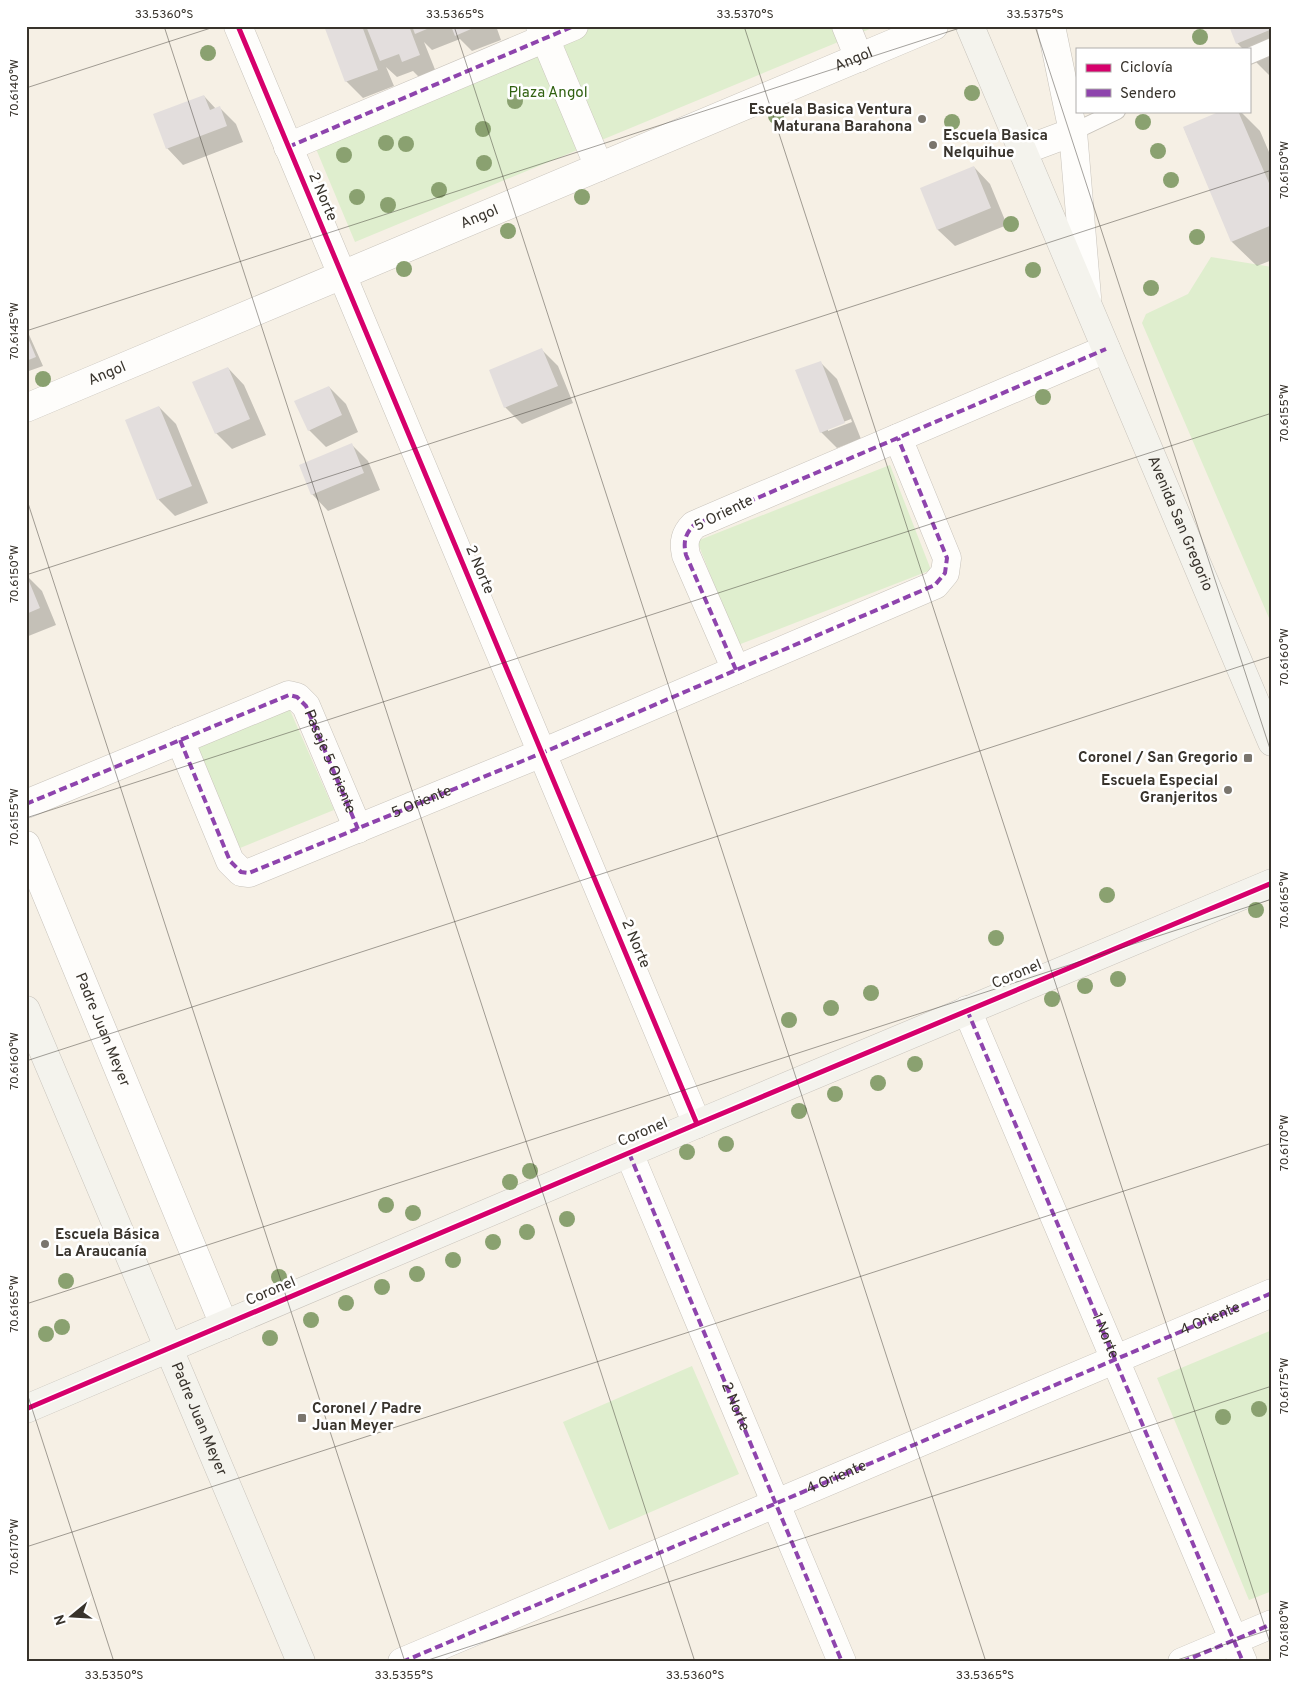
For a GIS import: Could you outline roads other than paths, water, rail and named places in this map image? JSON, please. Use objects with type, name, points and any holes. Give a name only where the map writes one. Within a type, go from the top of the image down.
[{"type":"street","name":"2 Norte","points":[[238,26],[697,1124]]},
{"type":"street","points":[[288,147],[543,32],[574,26]]},
{"type":"street","points":[[846,26],[859,58]]},
{"type":"street","name":"Angol","points":[[26,408],[934,26]]},
{"type":"street","name":"Avenida San Gregorio","points":[[970,26],[1272,742]]},
{"type":"street","name":"Avenida San Gregorio","points":[[1051,26],[1072,132],[1087,306]]},
{"type":"street","points":[[543,32],[599,167]]},
{"type":"street","points":[[1022,151],[1072,132]]},
{"type":"street","name":"5 Oriente","points":[[736,670],[686,555],[684,546],[689,530],[701,522],[1106,349]]},
{"type":"street","name":"5 Oriente","points":[[180,740],[230,861],[241,872],[257,871],[542,753],[929,588],[941,579],[947,566],[947,558],[898,438]]},
{"type":"street","name":"Pasaje 5 Oriente","points":[[180,740],[289,695],[297,697],[306,706],[358,829]]},
{"type":"street","points":[[26,804],[180,740]]},
{"type":"street","name":"Padre Juan Meyer","points":[[26,845],[224,1326]]},
{"type":"street","name":"Coronel","points":[[26,1409],[629,1152],[1272,883]]},
{"type":"street","name":"Padre Juan Meyer","points":[[26,1010],[301,1662]]},
{"type":"street","name":"1 Norte","points":[[967,1010],[1238,1651]]},
{"type":"street","name":"2 Norte","points":[[629,1152],[842,1662]]},
{"type":"street","name":"4 Oriente","points":[[402,1662],[1272,1293]]},
{"type":"street","points":[[1182,1662],[1238,1651],[1272,1624]]},
{"type":"lane","points":[[1250,56],[1272,46]]},
{"type":"lane","points":[[1072,132],[1116,112]]},
{"type":"place","name":"Escuela Basica Ventura Maturana Barahona","points":[[922,119]]},
{"type":"place","name":"Escuela Basica Nelquihue","points":[[933,145]]},
{"type":"place","name":"Coronel / San Gregorio","points":[[1248,758]]},
{"type":"place","name":"Escuela Especial Granjeritos","points":[[1228,790]]},
{"type":"place","name":"Escuela Básica La Araucanía","points":[[45,1244]]},
{"type":"place","name":"Coronel / Padre Juan Meyer","points":[[302,1418]]},
{"type":"park label","name":"Plaza Angol","points":[[548,93]]}]
